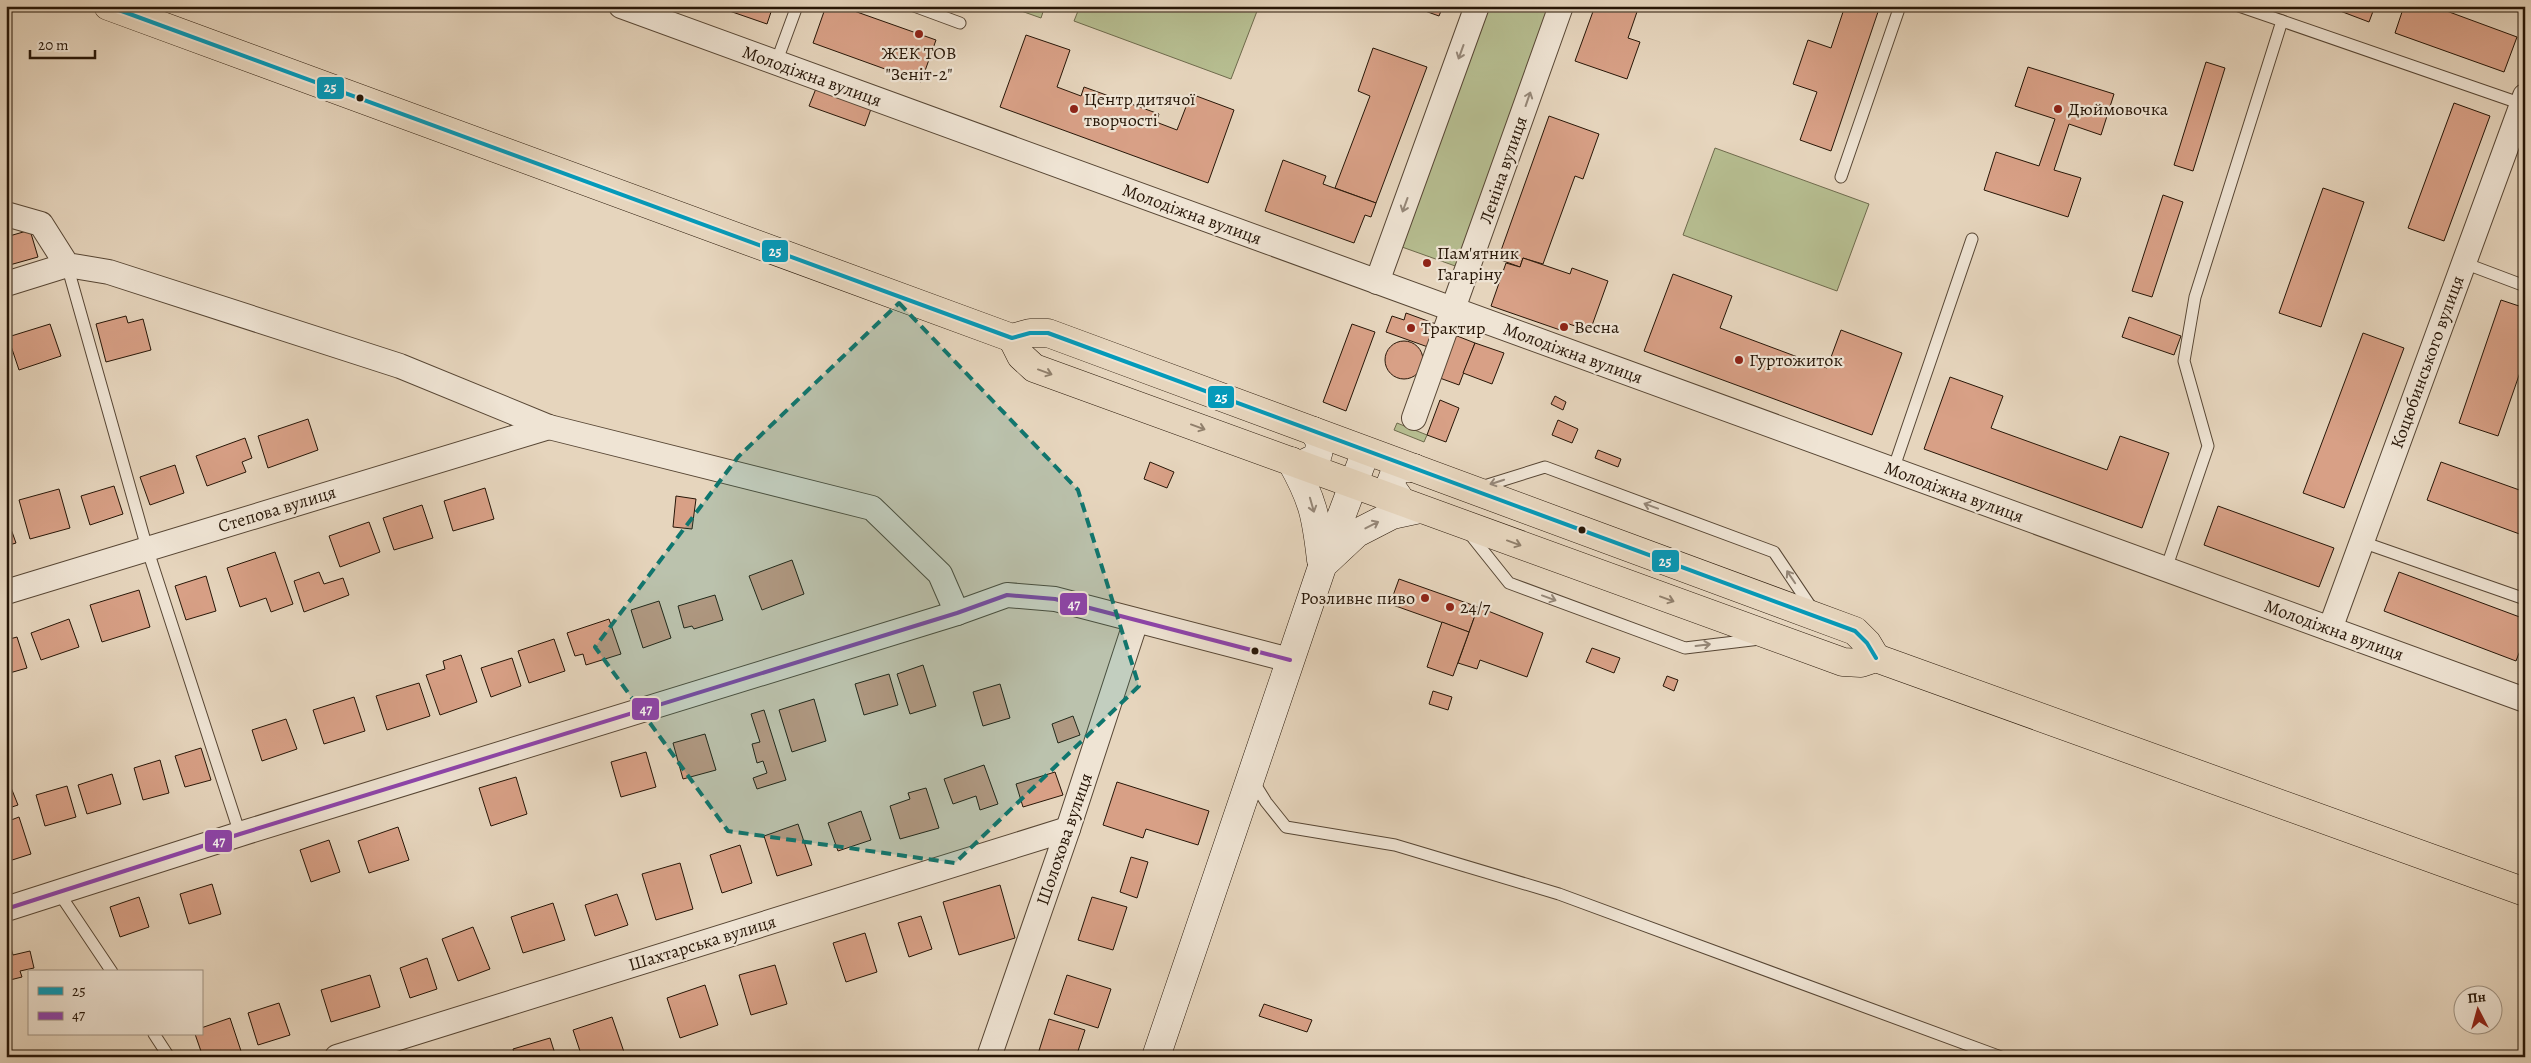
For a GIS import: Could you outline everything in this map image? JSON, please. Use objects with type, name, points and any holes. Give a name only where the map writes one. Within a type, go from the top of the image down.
[{"type":"highway","points":[[108,6],[1012,338],[1030,333],[1048,333],[1855,631],[1867,643],[1876,658]]},
{"type":"highway","points":[[1012,338],[1021,356],[1034,368],[1843,662],[1861,663],[1876,658],[2525,892]]},
{"type":"street","name":"Молодіжна вулиця","points":[[621,6],[2525,700]]},
{"type":"street","points":[[1377,282],[1477,6]]},
{"type":"street","name":"Леніна вулиця","points":[[1414,418],[1561,6]]},
{"type":"street","name":"Коцюбинського вулиця","points":[[2330,629],[2523,100]]},
{"type":"street","points":[[6,214],[41,224],[67,265]]},
{"type":"street","points":[[6,284],[67,265],[109,272],[400,366],[549,427],[872,508],[940,574],[957,613]]},
{"type":"street","name":"Степова вулиця","points":[[6,592],[549,427]]},
{"type":"street","points":[[1313,431],[1319,439],[1320,446],[1317,457],[1296,463],[1309,493],[1316,516],[1322,567]]},
{"type":"street","points":[[1156,1057],[1322,567],[1366,451]]},
{"type":"street","points":[[1322,567],[1357,533],[1411,505],[1390,485],[1394,472],[1404,468],[1414,468]]},
{"type":"street","points":[[6,908],[957,613],[1007,595],[1055,599],[1290,660]]},
{"type":"street","name":"Шолохова вулиця","points":[[990,1057],[1068,829],[1136,621]]},
{"type":"street","name":"Шахтарська вулиця","points":[[337,1057],[1068,829]]},
{"type":"lane","points":[[776,63],[797,6]]},
{"type":"lane","points":[[914,6],[960,23]]},
{"type":"lane","points":[[1841,177],[1900,6]]},
{"type":"lane","points":[[2239,6],[2523,100]]},
{"type":"lane","points":[[2166,569],[2208,446],[2184,361],[2195,297],[2282,21]]},
{"type":"lane","points":[[1893,470],[1972,239]]},
{"type":"lane","points":[[2464,263],[2525,286]]},
{"type":"lane","points":[[67,265],[147,548],[240,834]]},
{"type":"lane","points":[[1473,490],[1545,467],[1774,552],[1819,618]]},
{"type":"lane","points":[[1461,524],[1509,583],[1685,648],[1774,637]]},
{"type":"lane","points":[[2362,542],[2525,599]]},
{"type":"lane","points":[[1251,777],[1266,802],[1286,827],[1395,845],[1559,894],[2001,1057]]},
{"type":"lane","points":[[59,892],[111,970]]},
{"type":"lane","points":[[155,1036],[169,1057]]},
{"type":"highlighted area","points":[[899,303],[1078,490],[1139,686],[955,863],[728,831],[595,647],[738,457]]},
{"type":"green space","points":[[1007,6],[1045,6],[1041,18]]},
{"type":"green space","points":[[1080,6],[1259,6],[1231,79],[1074,21]]},
{"type":"green space","points":[[1489,6],[1553,6],[1458,267],[1402,247]]},
{"type":"green space","points":[[1715,148],[1869,204],[1837,291],[1683,235]]},
{"type":"green space","points":[[1397,423],[1427,435],[1424,442],[1394,430]]},
{"type":"building","points":[[715,6],[773,6],[767,24]]},
{"type":"building","points":[[826,6],[840,6],[936,40],[921,82],[813,43]]},
{"type":"building","points":[[1411,6],[1443,6],[1439,16]]},
{"type":"building","points":[[1595,6],[1639,6],[1628,38],[1640,42],[1627,79],[1575,61]]},
{"type":"building","points":[[1845,6],[1880,6],[1831,151],[1800,140],[1817,92],[1793,84],[1808,40],[1831,48]]},
{"type":"building","points":[[2327,6],[2375,6],[2369,22]]},
{"type":"building","points":[[2404,6],[2433,6],[2517,37],[2504,72],[2395,33]]},
{"type":"building","name":"Центр дитячої творчості","points":[[1026,35],[1070,50],[1057,87],[1081,96],[1084,87],[1159,114],[1156,122],[1177,130],[1191,94],[1234,110],[1208,183],[1000,107]]},
{"type":"building","points":[[1373,48],[1427,67],[1376,203],[1335,188],[1370,96],[1358,91]]},
{"type":"building","points":[[2206,62],[2225,68],[2193,171],[2174,165]]},
{"type":"building","points":[[2028,67],[2114,94],[2101,135],[2069,124],[2054,170],[2081,178],[2068,217],[1984,190],[1996,152],[2039,166],[2055,119],[2015,106]]},
{"type":"building","points":[[817,86],[872,106],[865,126],[809,106]]},
{"type":"building","points":[[2454,103],[2490,116],[2444,241],[2408,228]]},
{"type":"building","points":[[1549,116],[1599,134],[1583,179],[1575,176],[1543,264],[1523,258],[1520,267],[1498,259]]},
{"type":"building","points":[[1283,160],[1326,176],[1323,184],[1376,203],[1371,217],[1365,215],[1354,243],[1265,211]]},
{"type":"building","points":[[2323,188],[2364,202],[2321,327],[2279,313]]},
{"type":"building","points":[[2163,195],[2183,202],[2152,297],[2132,291]]},
{"type":"building","points":[[30,230],[38,257],[6,266],[6,237]]},
{"type":"building","points":[[1523,258],[1570,274],[1572,268],[1608,281],[1590,331],[1566,323],[1563,331],[1491,306],[1506,263],[1520,267]]},
{"type":"building","name":"Гуртожиток","points":[[1673,274],[1732,296],[1720,328],[1827,368],[1841,330],[1902,353],[1872,435],[1644,351]]},
{"type":"building","points":[[2501,300],[2525,308],[2525,358],[2498,436],[2459,423]]},
{"type":"building","name":"Трактир","points":[[1406,313],[1436,324],[1428,347],[1386,332],[1392,316],[1404,320]]},
{"type":"building","points":[[126,316],[128,323],[143,319],[151,350],[106,362],[96,324]]},
{"type":"building","points":[[2129,317],[2181,336],[2174,355],[2122,337]]},
{"type":"building","points":[[50,324],[61,356],[19,370],[8,337]]},
{"type":"building","points":[[1352,324],[1375,332],[1346,411],[1323,402]]},
{"type":"building","points":[[2363,333],[2404,348],[2344,508],[2303,493]]},
{"type":"building","points":[[1452,334],[1475,343],[1459,385],[1437,377]]},
{"type":"building","points":[[1404,341],[1417,347],[1423,360],[1417,373],[1404,379],[1391,373],[1385,360],[1391,347]]},
{"type":"building","points":[[1475,343],[1504,353],[1492,384],[1463,373]]},
{"type":"building","points":[[1950,377],[2003,396],[1991,428],[2107,470],[2120,436],[2169,453],[2142,528],[1924,449]]},
{"type":"building","points":[[1555,396],[1566,402],[1563,410],[1551,404]]},
{"type":"building","points":[[1440,400],[1459,408],[1446,442],[1427,435]]},
{"type":"building","points":[[308,419],[318,450],[268,468],[258,436]]},
{"type":"building","points":[[1558,420],[1578,429],[1572,443],[1552,435]]},
{"type":"building","points":[[245,438],[252,458],[242,462],[246,472],[207,486],[196,456]]},
{"type":"building","points":[[1598,450],[1621,459],[1618,467],[1595,458]]},
{"type":"building","points":[[1150,462],[1174,472],[1167,488],[1144,479]]},
{"type":"building","points":[[2441,462],[2525,492],[2525,536],[2427,500]]},
{"type":"building","points":[[175,465],[184,493],[150,505],[140,477]]},
{"type":"building","points":[[114,486],[123,514],[90,525],[81,496]]},
{"type":"building","points":[[485,488],[494,519],[453,531],[444,501]]},
{"type":"building","points":[[59,489],[70,528],[30,539],[19,500]]},
{"type":"building","points":[[676,496],[696,499],[692,529],[673,527]]},
{"type":"building","points":[[422,505],[433,538],[394,550],[383,518]]},
{"type":"building","points":[[2218,506],[2334,548],[2319,587],[2204,545]]},
{"type":"building","points":[[6,515],[16,543],[6,546]]},
{"type":"building","points":[[369,522],[380,552],[340,567],[329,536]]},
{"type":"building","points":[[275,552],[293,604],[271,612],[266,598],[240,607],[227,568]]},
{"type":"building","points":[[792,560],[804,594],[762,610],[749,576]]},
{"type":"building","points":[[319,572],[324,584],[343,578],[349,595],[304,612],[294,581]]},
{"type":"building","points":[[2399,572],[2525,619],[2525,638],[2516,661],[2384,611]]},
{"type":"building","points":[[206,576],[216,611],[186,620],[175,586]]},
{"type":"building","points":[[1399,579],[1478,607],[1469,632],[1390,604]]},
{"type":"building","points":[[139,590],[150,627],[102,642],[90,605]]},
{"type":"building","points":[[715,595],[723,620],[694,629],[692,626],[684,628],[678,606]]},
{"type":"building","points":[[659,601],[671,638],[643,648],[631,610]]},
{"type":"building","points":[[1478,607],[1543,633],[1527,677],[1480,660],[1477,669],[1458,663]]},
{"type":"building","points":[[69,619],[79,647],[41,660],[31,633]]},
{"type":"building","points":[[609,619],[621,654],[586,665],[583,654],[575,656],[567,633]]},
{"type":"building","points":[[1442,622],[1469,632],[1453,676],[1427,667]]},
{"type":"building","points":[[17,637],[27,668],[6,674],[6,640]]},
{"type":"building","points":[[554,639],[565,671],[529,683],[518,651]]},
{"type":"building","points":[[1592,648],[1620,658],[1614,673],[1586,662]]},
{"type":"building","points":[[461,655],[477,702],[440,715],[426,675],[445,669],[443,661]]},
{"type":"building","points":[[512,658],[521,686],[491,697],[481,668]]},
{"type":"building","points":[[923,665],[936,706],[910,714],[897,674]]},
{"type":"building","points":[[889,674],[898,705],[864,715],[855,684]]},
{"type":"building","points":[[1667,676],[1678,680],[1674,691],[1663,686]]},
{"type":"building","points":[[419,683],[430,716],[387,730],[376,696]]},
{"type":"building","points":[[1000,684],[1010,718],[983,726],[973,692]]},
{"type":"building","points":[[1433,691],[1452,697],[1448,710],[1429,704]]},
{"type":"building","points":[[354,697],[365,731],[324,744],[313,710]]},
{"type":"building","points":[[814,699],[826,741],[792,752],[779,710]]},
{"type":"building","points":[[764,710],[786,780],[757,789],[753,778],[767,773],[763,761],[757,763],[752,744],[760,742],[751,714]]},
{"type":"building","points":[[1073,716],[1080,735],[1058,743],[1052,724]]},
{"type":"building","points":[[286,719],[297,749],[262,761],[252,730]]},
{"type":"building","points":[[705,734],[716,770],[683,779],[673,743]]},
{"type":"building","points":[[201,748],[211,780],[185,787],[175,756]]},
{"type":"building","points":[[646,752],[656,787],[621,797],[611,762]]},
{"type":"building","points":[[160,760],[169,793],[143,800],[134,768]]},
{"type":"building","points":[[984,765],[998,804],[980,810],[976,796],[953,804],[944,779]]},
{"type":"building","points":[[1055,772],[1063,795],[1023,807],[1016,784]]},
{"type":"building","points":[[112,774],[121,804],[87,814],[78,785]]},
{"type":"building","points":[[6,775],[18,805],[6,809]]},
{"type":"building","points":[[516,777],[527,814],[491,826],[479,788]]},
{"type":"building","points":[[1117,782],[1209,811],[1198,845],[1146,829],[1143,838],[1103,825]]},
{"type":"building","points":[[67,786],[76,817],[45,826],[36,795]]},
{"type":"building","points":[[926,788],[939,828],[900,839],[890,806],[910,799],[908,793]]},
{"type":"building","points":[[861,811],[871,840],[838,851],[828,823]]},
{"type":"building","points":[[19,817],[31,854],[6,862],[6,822]]},
{"type":"building","points":[[798,824],[812,865],[777,876],[764,836]]},
{"type":"building","points":[[398,827],[409,860],[369,873],[358,841]]},
{"type":"building","points":[[329,840],[340,872],[311,882],[300,850]]},
{"type":"building","points":[[740,845],[752,883],[722,893],[710,855]]},
{"type":"building","points":[[1131,857],[1148,862],[1137,898],[1120,892]]},
{"type":"building","points":[[680,863],[693,909],[656,920],[642,874]]},
{"type":"building","points":[[212,884],[221,914],[189,924],[180,894]]},
{"type":"building","points":[[1000,885],[1015,938],[959,955],[943,902]]},
{"type":"building","points":[[617,894],[628,925],[595,936],[585,905]]},
{"type":"building","points":[[139,897],[149,927],[120,937],[110,907]]},
{"type":"building","points":[[1092,897],[1127,907],[1113,950],[1078,940]]},
{"type":"building","points":[[553,903],[565,940],[523,953],[511,917]]},
{"type":"building","points":[[921,916],[932,949],[909,957],[898,923]]},
{"type":"building","points":[[473,927],[490,969],[458,981],[442,939]]},
{"type":"building","points":[[865,933],[877,972],[846,982],[833,943]]},
{"type":"building","points":[[11,948],[13,955],[30,951],[34,968],[20,971],[22,977],[6,981],[6,949]]},
{"type":"building","points":[[427,958],[437,989],[410,998],[400,968]]},
{"type":"building","points":[[775,965],[787,1004],[751,1015],[739,975]]},
{"type":"building","points":[[370,975],[380,1007],[331,1022],[321,990]]},
{"type":"building","points":[[1067,975],[1111,989],[1098,1028],[1054,1014]]},
{"type":"building","points":[[705,985],[718,1025],[680,1038],[667,998]]},
{"type":"building","points":[[279,1003],[290,1035],[258,1045],[248,1013]]},
{"type":"building","points":[[1264,1004],[1312,1020],[1307,1032],[1259,1016]]},
{"type":"building","points":[[612,1017],[624,1052],[609,1057],[582,1057],[573,1030]]},
{"type":"building","points":[[230,1018],[241,1051],[224,1057],[203,1057],[196,1036],[202,1036],[202,1028]]},
{"type":"building","points":[[1049,1019],[1085,1030],[1076,1057],[1037,1057]]},
{"type":"building","points":[[550,1038],[556,1057],[515,1057],[513,1049]]},
{"type":"building","points":[[890,1053],[891,1057],[878,1057]]},
{"type":"transit line","name":"25","points":[[108,6],[1012,338],[1030,333],[1048,333],[1855,631],[1867,643],[1876,658]]},
{"type":"transit line","name":"47","points":[[6,909],[240,834],[957,613],[1007,595],[1055,599],[1290,660]]},
{"type":"place","name":"ЖЕК ТОВ \"Зеніт-2\"","points":[[919,34]]},
{"type":"place","name":"Центр дитячої творчості","points":[[1074,109]]},
{"type":"place","name":"Дюймовочка","points":[[2058,109]]},
{"type":"place","name":"Пам'ятник Гагаріну","points":[[1427,263]]},
{"type":"place","name":"Весна","points":[[1564,327]]},
{"type":"place","name":"Трактир","points":[[1411,328]]},
{"type":"place","name":"Гуртожиток","points":[[1739,360]]},
{"type":"place","name":"Розливне пиво","points":[[1425,598]]},
{"type":"place","name":"24/7","points":[[1450,607]]}]
